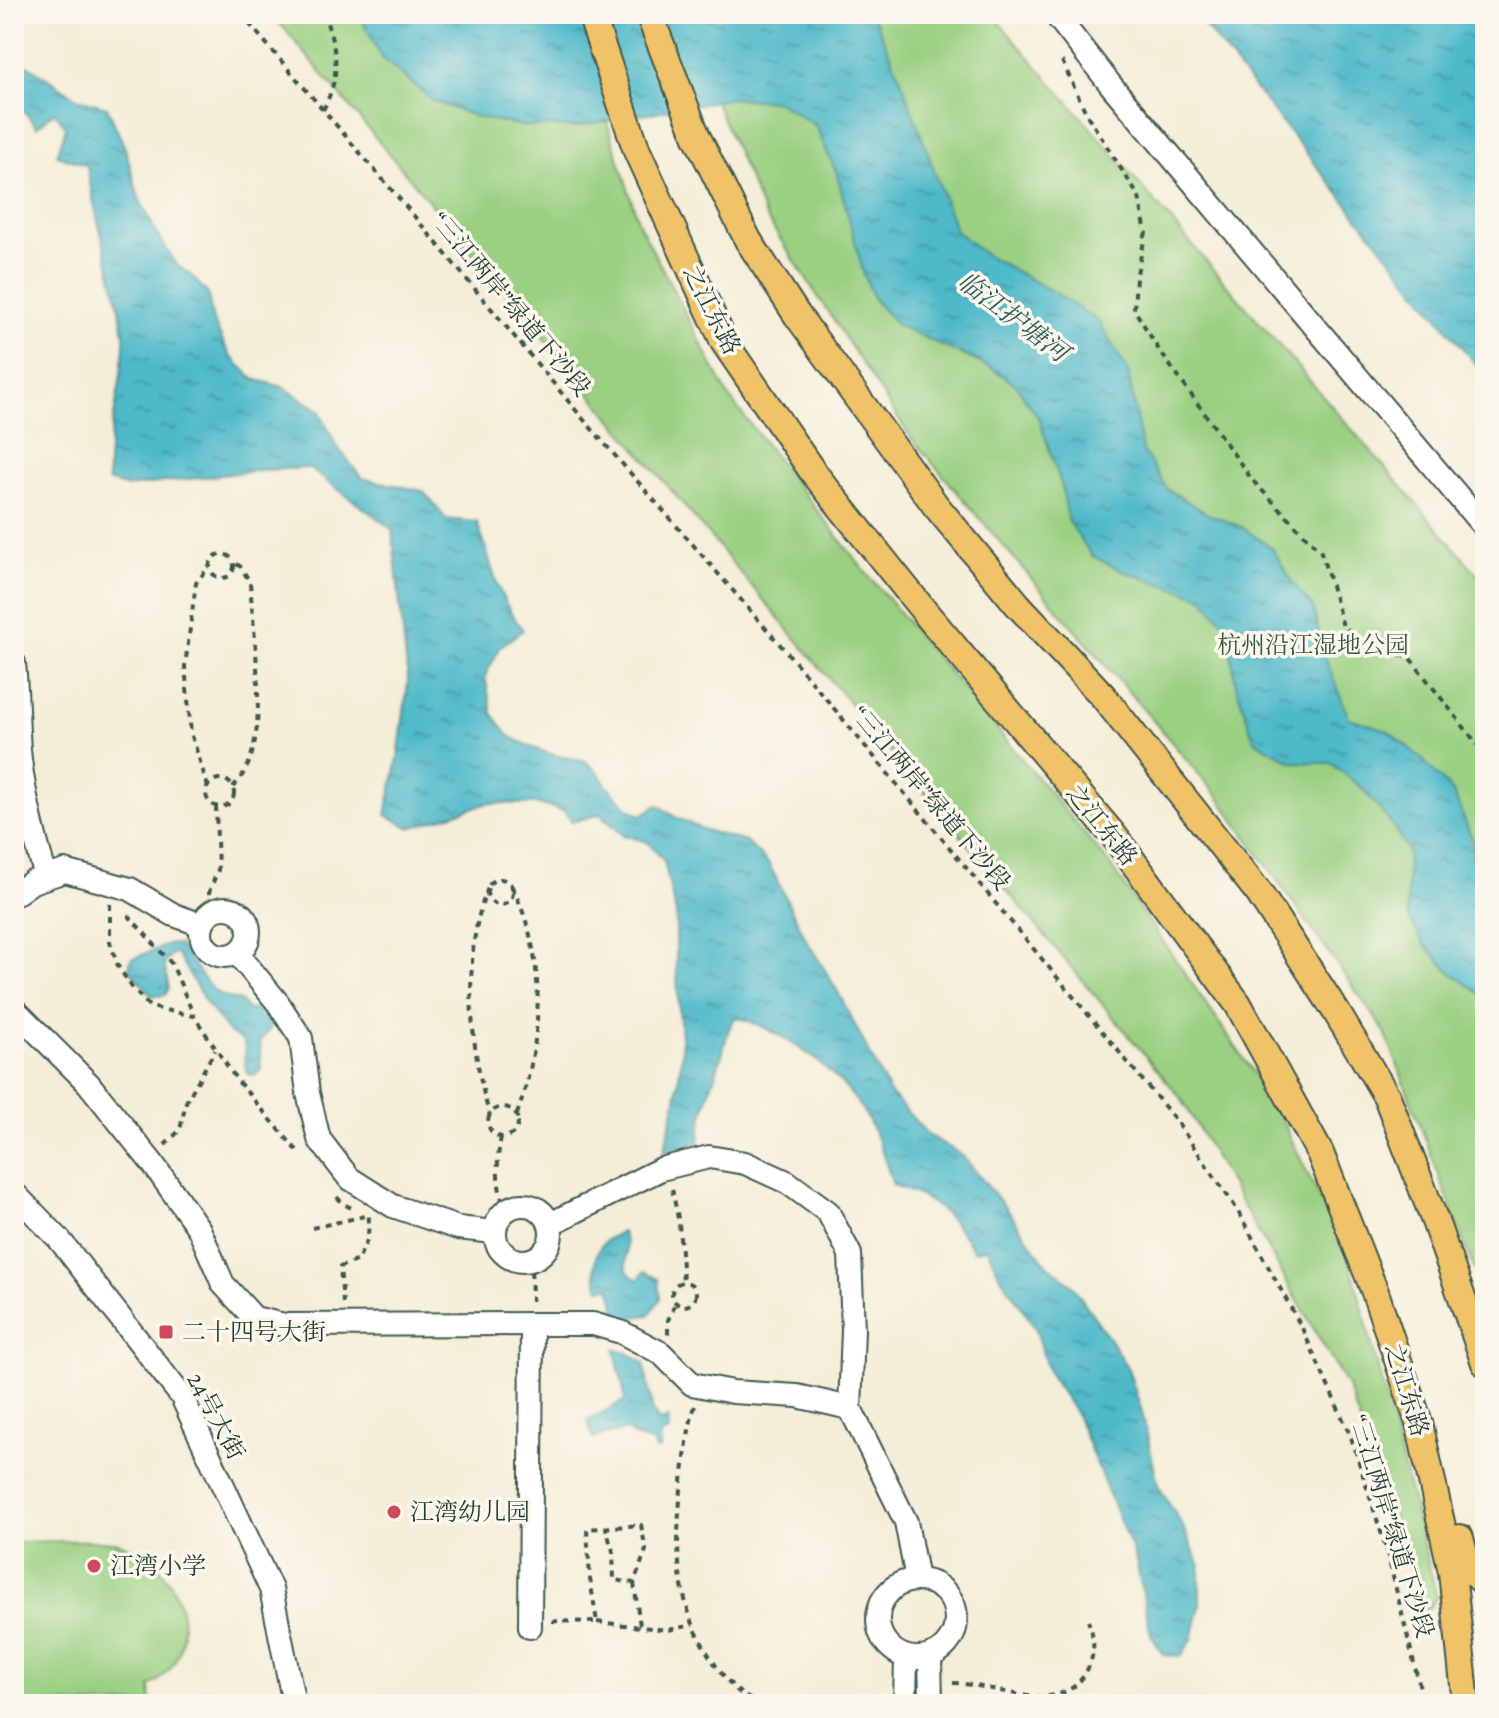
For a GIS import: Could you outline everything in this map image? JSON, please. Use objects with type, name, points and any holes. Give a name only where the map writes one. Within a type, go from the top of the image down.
[{"type":"main road","name":"之江东路","points":[[591,14],[637,151],[724,342],[813,472],[928,616],[1114,836],[1238,1004],[1320,1153],[1375,1292],[1419,1423],[1452,1572],[1466,1704]]},
{"type":"main road","points":[[649,14],[697,137],[748,240],[797,315],[936,506],[1009,594],[1103,696],[1259,893],[1387,1097],[1485,1363]]},
{"type":"main road","points":[[1405,1383],[1423,1400],[1439,1446],[1468,1568],[1485,1583]]},
{"type":"street","points":[[1055,14],[1110,84],[1360,376],[1485,528]]},
{"type":"street","points":[[14,663],[19,705],[19,750],[26,799],[46,877]]},
{"type":"street","points":[[14,895],[32,882],[65,871],[130,889],[174,915],[206,918],[226,907],[234,909],[246,919],[250,934],[243,948],[237,953],[221,956],[207,948],[203,941],[206,918]]},
{"type":"street","points":[[237,953],[278,1003],[301,1038],[308,1093],[319,1139],[349,1178],[393,1206],[458,1228],[494,1232]]},
{"type":"street","points":[[14,1009],[88,1083],[146,1156],[199,1229],[223,1284],[254,1318],[284,1325],[593,1324],[621,1332],[661,1353],[692,1384],[733,1392],[797,1396],[850,1408]]},
{"type":"street","points":[[550,1224],[666,1168],[709,1157],[745,1163],[787,1182],[828,1212],[850,1254],[853,1330],[850,1408],[906,1522],[917,1579]]},
{"type":"street","name":"24号大街","points":[[14,1193],[59,1239],[182,1397],[271,1589],[294,1704]]},
{"type":"street","points":[[519,1205],[529,1205],[545,1215],[550,1224],[550,1242],[546,1250],[531,1260],[505,1256],[499,1249],[494,1232],[506,1211],[519,1205]]},
{"type":"street","points":[[530,1623],[532,1324]]},
{"type":"street","points":[[917,1579],[931,1582],[942,1589],[951,1599],[956,1612],[950,1639],[942,1649],[930,1656],[906,1657],[894,1651],[880,1632],[879,1607],[885,1596],[894,1587],[917,1579]]},
{"type":"street","points":[[930,1656],[931,1695]]},
{"type":"street","points":[[905,1704],[906,1657]]},
{"type":"path","name":"“三江两岸”绿道下沙段","points":[[241,14],[584,420],[797,664],[1174,1118],[1236,1208],[1302,1328],[1351,1437],[1386,1548],[1424,1704]]},
{"type":"path","points":[[323,110],[334,87],[336,48],[324,14]]},
{"type":"path","points":[[1060,57],[1087,115],[1139,197],[1146,232],[1136,278],[1134,309],[1159,350],[1253,481],[1321,552],[1343,626],[1373,649],[1409,657],[1485,754]]},
{"type":"path","points":[[208,787],[218,779],[227,781],[233,787],[234,796],[229,804],[216,806],[208,801],[208,787],[191,733],[185,666],[196,583],[213,558],[220,554],[227,555],[240,566],[250,582],[257,712],[255,745],[247,769],[233,787]]},
{"type":"path","points":[[210,565],[212,572],[221,577],[231,573],[234,563]]},
{"type":"path","points":[[206,918],[209,892],[218,870],[216,806]]},
{"type":"path","points":[[101,879],[110,904],[110,942],[118,966],[133,989],[150,1007],[194,1016]]},
{"type":"path","points":[[500,879],[512,887],[525,913],[536,974],[532,1066],[516,1117],[515,1131],[501,1137],[490,1129],[490,1116],[482,1090],[473,1005],[476,926],[488,888],[500,879]]},
{"type":"path","points":[[488,888],[491,900],[501,905],[511,898],[512,887]]},
{"type":"path","points":[[110,904],[123,909],[172,964],[194,1016],[215,1050],[252,1100],[302,1156]]},
{"type":"path","points":[[146,1156],[162,1148],[180,1130],[186,1102],[215,1050]]},
{"type":"path","points":[[490,1116],[496,1109],[505,1108],[516,1117]]},
{"type":"path","points":[[501,1137],[496,1164],[499,1192],[506,1211]]},
{"type":"path","points":[[666,1168],[679,1223],[683,1282]]},
{"type":"path","points":[[335,1195],[343,1204],[369,1215]]},
{"type":"path","points":[[347,1325],[340,1267],[358,1260],[368,1238],[369,1215]]},
{"type":"path","points":[[312,1228],[369,1215]]},
{"type":"path","points":[[531,1260],[532,1324]]},
{"type":"path","points":[[683,1282],[691,1284],[696,1291],[695,1299],[687,1306],[679,1305],[672,1296],[673,1288],[683,1282]]},
{"type":"path","points":[[701,1386],[690,1422],[679,1507],[677,1543],[680,1585],[705,1650],[727,1680],[750,1700],[790,1704]]},
{"type":"path","points":[[597,1622],[587,1529],[641,1525],[646,1550],[634,1583],[640,1626]]},
{"type":"path","points":[[606,1529],[613,1551],[614,1580],[634,1583]]},
{"type":"path","points":[[931,1695],[971,1683],[1048,1701],[1065,1696],[1081,1680],[1092,1662],[1095,1637],[1088,1621]]},
{"type":"path","points":[[530,1623],[597,1622],[668,1630],[693,1625]]},
{"type":"green space","points":[[272,14],[573,14],[639,224],[729,397],[863,569],[1108,862],[1273,1101],[1351,1264],[1437,1597],[1426,1612],[1348,1388],[1181,1098]]},
{"type":"green space","name":"杭州沿江湿地公园","points":[[677,14],[992,14],[1485,583],[1485,1298],[1385,1032],[1216,794],[911,438],[765,216]]},
{"type":"green space","points":[[84,1540],[119,1543],[156,1564],[176,1594],[183,1628],[175,1660],[165,1674],[150,1686],[151,1704],[14,1704],[14,1542]]},
{"type":"water","name":"临江护塘河","points":[[359,14],[511,14],[535,26],[581,24],[633,14],[868,14],[876,22],[900,77],[956,231],[983,253],[1052,291],[1098,321],[1128,371],[1142,449],[1167,489],[1208,514],[1242,527],[1272,548],[1293,583],[1313,607],[1324,655],[1349,718],[1387,730],[1421,758],[1453,792],[1472,838],[1474,872],[1485,897],[1485,997],[1449,971],[1424,944],[1407,915],[1408,850],[1363,789],[1331,763],[1292,762],[1254,740],[1236,685],[1227,627],[1203,597],[1125,572],[1092,556],[1068,520],[1062,487],[1039,419],[1015,384],[989,367],[897,325],[874,300],[863,272],[837,174],[815,125],[776,101],[732,98],[574,127],[523,126],[479,118],[433,101],[382,58]]},
{"type":"water","points":[[1195,14],[1485,14],[1485,376]]},
{"type":"water","points":[[14,56],[77,98],[107,107],[125,148],[139,198],[158,236],[178,266],[208,294],[213,321],[230,356],[254,379],[283,387],[319,410],[336,445],[362,478],[423,491],[446,519],[477,522],[500,591],[523,630],[501,646],[485,676],[492,713],[509,736],[557,756],[584,760],[627,807],[641,815],[658,805],[702,829],[746,842],[769,864],[889,1092],[928,1135],[962,1155],[1010,1213],[1043,1260],[1072,1285],[1128,1369],[1142,1412],[1158,1485],[1183,1527],[1200,1566],[1200,1606],[1192,1639],[1182,1656],[1164,1655],[1151,1635],[1136,1560],[1076,1414],[1048,1372],[1036,1329],[999,1274],[987,1248],[974,1251],[940,1209],[920,1196],[893,1185],[868,1119],[839,1081],[789,1041],[736,1017],[728,1031],[707,1100],[699,1143],[664,1152],[676,1099],[682,1052],[676,914],[664,861],[648,842],[623,835],[600,814],[572,822],[564,811],[538,804],[488,803],[410,828],[386,815],[398,758],[408,681],[392,529],[309,468],[261,470],[127,487],[108,481],[109,451],[124,342],[116,291],[87,165],[57,155],[66,127],[54,112],[37,127],[14,99]]},
{"type":"water","points":[[170,944],[179,945],[211,988],[220,995],[240,1001],[248,1010],[259,1009],[269,1015],[270,1029],[260,1041],[261,1070],[256,1075],[248,1074],[246,1070],[243,1041],[229,1033],[206,1003],[177,954],[171,955],[164,964],[169,988],[165,995],[152,996],[129,969],[131,959]]},
{"type":"water","points":[[622,1232],[628,1273],[638,1280],[644,1272],[658,1279],[660,1299],[649,1315],[619,1319],[610,1287],[600,1288],[597,1279],[595,1261],[600,1247]]},
{"type":"water","points":[[615,1349],[644,1363],[653,1412],[659,1421],[669,1418],[669,1431],[661,1435],[660,1450],[655,1449],[654,1443],[635,1437],[627,1430],[593,1438],[588,1421],[625,1400]]},
{"type":"place","name":"二十四号大街","points":[[166,1332]]},
{"type":"place","name":"江湾幼儿园","points":[[394,1512]]},
{"type":"place","name":"江湾小学","points":[[94,1566]]}]
